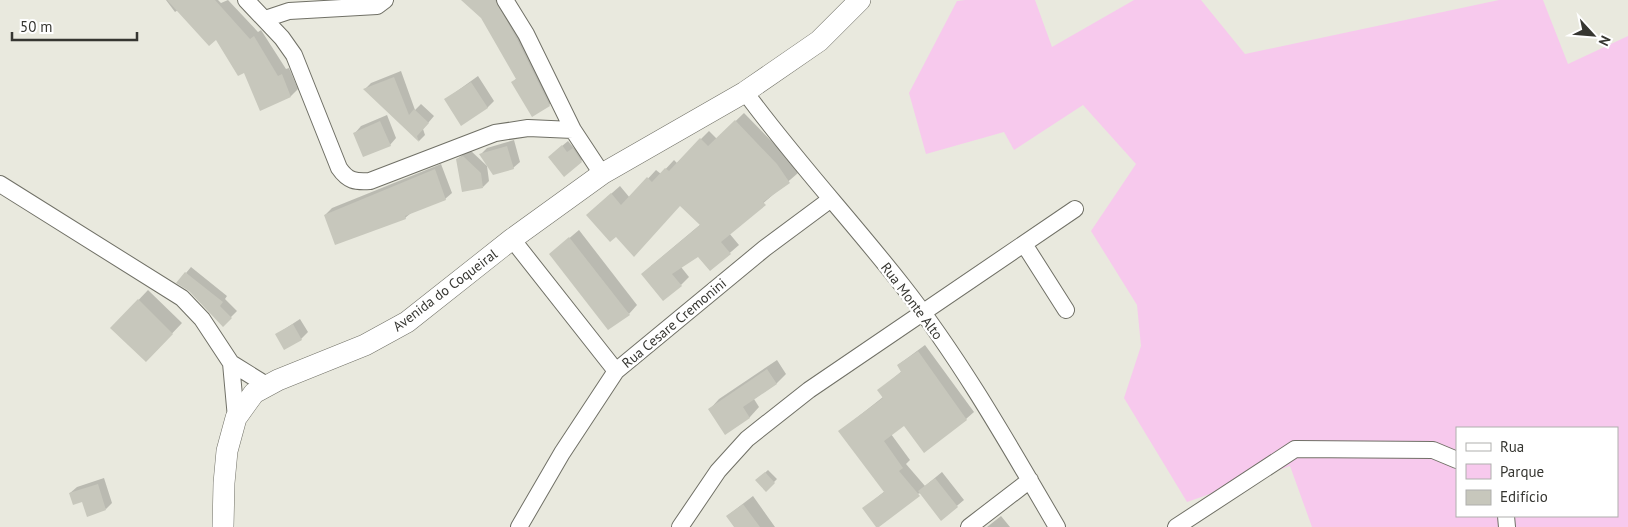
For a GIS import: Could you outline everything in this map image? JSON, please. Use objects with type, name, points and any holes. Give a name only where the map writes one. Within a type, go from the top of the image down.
[{"type":"main road","name":"Avenida do Coqueiral","points":[[223,527],[227,451],[236,418],[254,393],[365,345],[407,322],[512,239],[602,174],[745,92],[819,41],[855,5]]},
{"type":"street","points":[[246,0],[282,38],[294,55],[339,168],[346,177],[356,182],[370,181],[495,133],[528,128],[573,130]]},
{"type":"street","points":[[265,19],[289,11],[377,6],[385,0]]},
{"type":"street","points":[[505,0],[526,34],[573,130],[602,174]]},
{"type":"street","points":[[855,5],[870,0]]},
{"type":"street","name":"Rua Monte Alto","points":[[745,92],[772,129],[903,286],[958,364],[1058,527]]},
{"type":"street","points":[[0,184],[182,298],[202,319],[231,363],[268,386]]},
{"type":"street","name":"Rua Cesare Cremonini","points":[[519,527],[562,453],[616,370],[765,248],[830,199]]},
{"type":"street","points":[[680,527],[718,470],[747,439],[809,390],[1075,209]]},
{"type":"street","points":[[512,239],[616,370]]},
{"type":"street","points":[[1024,244],[1066,310]]},
{"type":"street","points":[[231,363],[236,418]]},
{"type":"street","points":[[1176,527],[1295,449],[1432,450],[1456,460]]},
{"type":"street","points":[[969,527],[1030,480]]},
{"type":"green space","points":[[965,0],[1035,0],[1052,47],[1134,0],[1201,0],[1245,54],[1499,0],[1543,0],[1568,64],[1628,36],[1628,527],[1312,527],[1290,466],[1187,502],[1124,398],[1141,346],[1137,305],[1091,231],[1136,164],[1083,105],[1014,150],[1004,132],[926,154],[909,93],[957,1]]},
{"type":"building","points":[[167,0],[215,0],[250,39],[254,36],[278,76],[282,74],[291,97],[260,111],[244,73],[238,76],[216,40],[209,46]]},
{"type":"building","points":[[461,0],[495,0],[517,39],[550,106],[532,117],[511,82],[516,79],[481,18]]},
{"type":"building","points":[[394,77],[409,115],[414,109],[429,123],[417,136],[419,142],[363,89]]},
{"type":"building","points":[[471,82],[488,108],[461,126],[444,99]]},
{"type":"building","points":[[735,120],[777,164],[790,183],[763,202],[766,205],[721,242],[731,254],[710,271],[698,257],[672,274],[682,286],[663,301],[641,274],[700,225],[680,206],[634,257],[616,237],[610,242],[586,215],[611,193],[621,205],[647,177],[652,182],[665,168],[669,171],[700,138],[708,146]]},
{"type":"building","points":[[380,121],[391,146],[363,157],[353,133]]},
{"type":"building","points":[[562,145],[567,152],[573,148],[582,162],[564,177],[548,157]]},
{"type":"building","points":[[507,146],[514,169],[493,175],[479,154]]},
{"type":"building","points":[[463,156],[481,173],[483,188],[462,192],[456,159]]},
{"type":"building","points":[[435,169],[446,200],[405,216],[406,219],[335,245],[324,215]]},
{"type":"building","points":[[569,237],[630,315],[608,330],[549,254]]},
{"type":"building","points":[[185,272],[223,302],[220,306],[232,318],[223,327],[189,291],[176,283]]},
{"type":"building","points":[[138,299],[173,334],[146,362],[110,328]]},
{"type":"building","points":[[293,324],[302,340],[284,350],[275,334]]},
{"type":"building","points":[[918,351],[967,420],[924,453],[904,426],[884,441],[903,468],[899,471],[920,496],[879,527],[876,527],[862,508],[884,492],[838,431],[883,398],[877,390],[901,372],[897,365]]},
{"type":"building","points":[[767,369],[777,384],[743,407],[750,418],[725,435],[708,409]]},
{"type":"building","points":[[765,472],[775,483],[766,492],[755,480]]},
{"type":"building","points":[[935,478],[958,507],[941,521],[918,491]]},
{"type":"building","points":[[98,484],[106,510],[87,517],[82,502],[73,505],[69,493]]},
{"type":"building","points":[[743,504],[760,527],[734,527],[726,516]]}]
